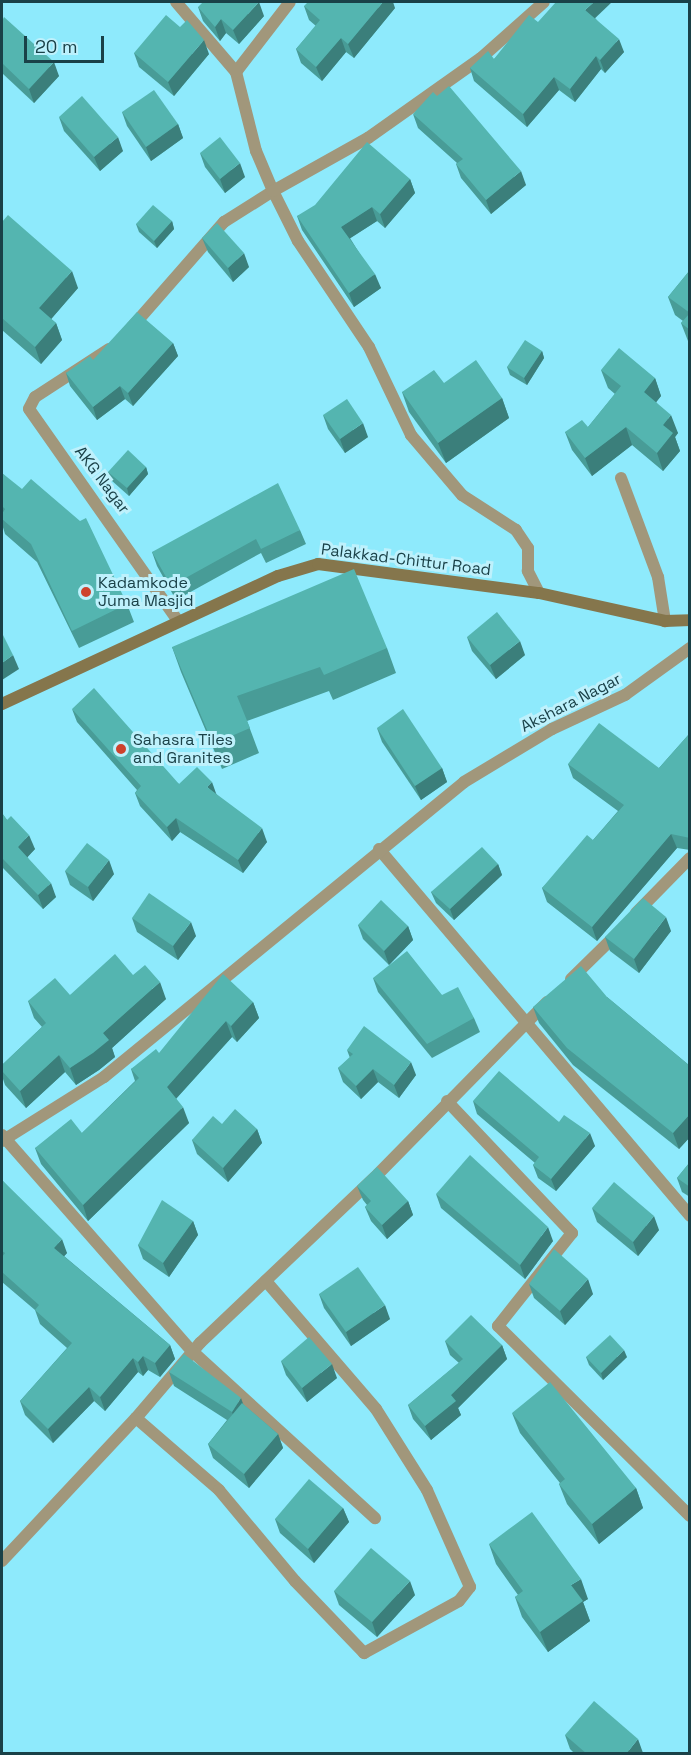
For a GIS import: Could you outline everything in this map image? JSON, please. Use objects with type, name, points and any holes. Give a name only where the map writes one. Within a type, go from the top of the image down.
[{"type":"main road","name":"Palakkad-Chittur Road","points":[[2,704],[178,621],[318,564],[539,593],[665,621],[690,620]]},
{"type":"street","points":[[176,2],[236,72],[256,151],[273,191],[298,240],[369,347],[411,435],[462,495],[516,530],[528,548],[528,571],[539,593]]},
{"type":"street","points":[[236,72],[290,2]]},
{"type":"street","name":"AKG Nagar","points":[[178,621],[144,565],[32,420],[29,409],[35,397],[107,351],[133,326],[224,222],[273,191],[368,138],[481,58],[544,2]]},
{"type":"street","points":[[621,478],[658,577],[665,621]]},
{"type":"street","name":"Akshara Nagar","points":[[3,1138],[104,1077],[379,849],[464,782],[552,729],[625,694],[690,648]]},
{"type":"street","points":[[379,849],[690,1216]]},
{"type":"street","points":[[2,1561],[136,1418],[192,1352],[690,858]]},
{"type":"street","points":[[447,1101],[572,1233],[498,1326],[690,1516]]},
{"type":"street","points":[[3,1138],[192,1352],[375,1518]]},
{"type":"street","points":[[136,1418],[219,1490],[295,1581],[364,1653],[459,1601],[470,1587],[427,1490],[376,1409],[266,1281]]},
{"type":"building","points":[[203,2],[259,2],[233,30],[221,19],[215,27],[198,7]]},
{"type":"building","points":[[308,2],[383,2],[348,44],[341,38],[316,67],[296,49],[320,20],[304,6]]},
{"type":"building","points":[[556,2],[594,2],[585,10],[619,39],[600,60],[596,56],[570,89],[554,77],[523,114],[470,68],[488,51],[494,59],[529,15],[538,22]]},
{"type":"building","points":[[166,15],[180,27],[187,20],[204,40],[168,82],[134,53]]},
{"type":"building","points":[[4,17],[54,62],[29,89],[2,63],[2,21]]},
{"type":"building","points":[[449,86],[521,171],[486,200],[456,164],[463,159],[413,114],[433,92],[437,96]]},
{"type":"building","points":[[154,90],[178,124],[146,147],[122,112]]},
{"type":"building","points":[[82,96],[118,137],[94,157],[59,117]]},
{"type":"building","points":[[220,137],[240,163],[220,179],[200,153]]},
{"type":"building","points":[[367,142],[410,179],[380,214],[372,207],[341,227],[375,274],[349,293],[297,216],[315,205]]},
{"type":"building","points":[[153,205],[172,221],[154,241],[136,224]]},
{"type":"building","points":[[8,215],[72,271],[39,308],[56,323],[35,347],[2,318],[2,222]]},
{"type":"building","points":[[217,223],[244,253],[228,268],[202,238]]},
{"type":"building","points":[[690,270],[690,313],[668,297]]},
{"type":"building","points":[[137,312],[173,343],[128,393],[120,386],[93,407],[66,373],[90,356],[93,360]]},
{"type":"building","points":[[690,313],[690,330],[681,323]]},
{"type":"building","points":[[525,340],[542,351],[524,378],[507,367]]},
{"type":"building","points":[[619,348],[655,378],[644,392],[671,415],[663,425],[673,433],[657,453],[626,427],[585,458],[565,432],[582,420],[588,427],[621,386],[601,370]]},
{"type":"building","points":[[476,360],[502,398],[438,443],[402,392],[434,370],[444,383]]},
{"type":"building","points":[[347,399],[363,423],[340,439],[323,415]]},
{"type":"building","points":[[128,450],[146,467],[127,488],[108,472]]},
{"type":"building","points":[[2,473],[22,489],[31,479],[80,521],[86,518],[127,604],[72,631],[31,544],[2,519],[5,509],[2,506]]},
{"type":"building","points":[[278,483],[300,530],[261,549],[256,539],[171,586],[152,552]]},
{"type":"building","points":[[354,569],[387,648],[324,675],[320,667],[237,696],[250,728],[213,744],[172,647]]},
{"type":"building","points":[[497,612],[520,641],[490,665],[467,637]]},
{"type":"building","points":[[2,633],[13,655],[2,663]]},
{"type":"building","points":[[94,688],[179,784],[197,767],[212,782],[207,787],[262,828],[238,860],[176,818],[167,827],[135,793],[141,786],[72,709]]},
{"type":"building","points":[[403,709],[442,768],[415,786],[377,728]]},
{"type":"building","points":[[599,723],[659,768],[690,733],[690,838],[671,834],[592,927],[542,888],[587,835],[593,840],[624,805],[568,764]]},
{"type":"building","points":[[2,813],[7,820],[11,816],[29,835],[18,847],[51,883],[38,895],[2,858]]},
{"type":"building","points":[[87,843],[109,860],[88,887],[65,871]]},
{"type":"building","points":[[482,847],[498,864],[450,909],[431,892]]},
{"type":"building","points":[[149,893],[191,922],[173,946],[132,918]]},
{"type":"building","points":[[643,898],[666,917],[634,959],[605,937]]},
{"type":"building","points":[[381,900],[408,926],[384,951],[358,925]]},
{"type":"building","points":[[407,951],[442,995],[458,987],[474,1018],[427,1044],[373,978]]},
{"type":"building","points":[[115,954],[133,975],[145,965],[160,982],[103,1033],[109,1040],[93,1053],[70,1068],[59,1055],[20,1091],[2,1071],[2,1065],[46,1023],[28,1001],[55,978],[70,995]]},
{"type":"building","points":[[581,966],[607,997],[690,1066],[690,1114],[673,1133],[567,1048],[533,1007]]},
{"type":"building","points":[[223,974],[253,1002],[231,1026],[226,1021],[167,1087],[183,1107],[83,1205],[35,1148],[71,1119],[82,1133],[139,1078],[131,1069],[156,1049],[159,1053]]},
{"type":"building","points":[[364,1026],[411,1062],[394,1085],[373,1069],[356,1086],[338,1068],[353,1054],[347,1050]]},
{"type":"building","points":[[499,1071],[559,1122],[564,1115],[590,1133],[551,1179],[533,1165],[539,1157],[473,1101]]},
{"type":"building","points":[[235,1109],[257,1129],[223,1168],[192,1140],[213,1116],[222,1124]]},
{"type":"building","points":[[470,1155],[548,1227],[520,1265],[436,1194]]},
{"type":"building","points":[[690,1162],[690,1187],[677,1178]]},
{"type":"building","points":[[377,1167],[408,1201],[382,1225],[365,1207],[371,1201],[357,1186]]},
{"type":"building","points":[[2,1180],[62,1239],[54,1248],[170,1345],[155,1363],[143,1356],[138,1362],[133,1358],[100,1397],[89,1387],[48,1429],[20,1401],[72,1343],[35,1310],[39,1305],[2,1272],[2,1257],[5,1253],[2,1251]]},
{"type":"building","points":[[614,1182],[654,1216],[633,1242],[592,1208]]},
{"type":"building","points":[[162,1200],[193,1221],[163,1263],[138,1245]]},
{"type":"building","points":[[554,1249],[588,1279],[560,1311],[529,1284]]},
{"type":"building","points":[[358,1267],[385,1305],[346,1332],[319,1294]]},
{"type":"building","points":[[471,1315],[502,1345],[451,1395],[456,1401],[425,1426],[408,1405],[463,1359],[445,1341]]},
{"type":"building","points":[[610,1335],[624,1350],[601,1373],[586,1357]]},
{"type":"building","points":[[309,1337],[332,1364],[302,1388],[281,1361]]},
{"type":"building","points":[[184,1354],[241,1398],[232,1412],[169,1372]]},
{"type":"building","points":[[550,1382],[636,1488],[592,1524],[559,1484],[565,1479],[512,1413]]},
{"type":"building","points":[[242,1403],[278,1434],[244,1474],[208,1444]]},
{"type":"building","points":[[309,1479],[343,1508],[308,1549],[275,1519]]},
{"type":"building","points":[[532,1512],[581,1579],[571,1585],[583,1601],[540,1632],[515,1597],[523,1591],[489,1544]]},
{"type":"building","points":[[371,1548],[410,1581],[372,1622],[334,1591]]},
{"type":"building","points":[[594,1701],[638,1739],[626,1754],[587,1754],[565,1735]]},
{"type":"place","name":"Kadamkode Juma Masjid","points":[[86,592]]},
{"type":"place","name":"Sahasra Tiles and Granites","points":[[121,749]]}]
